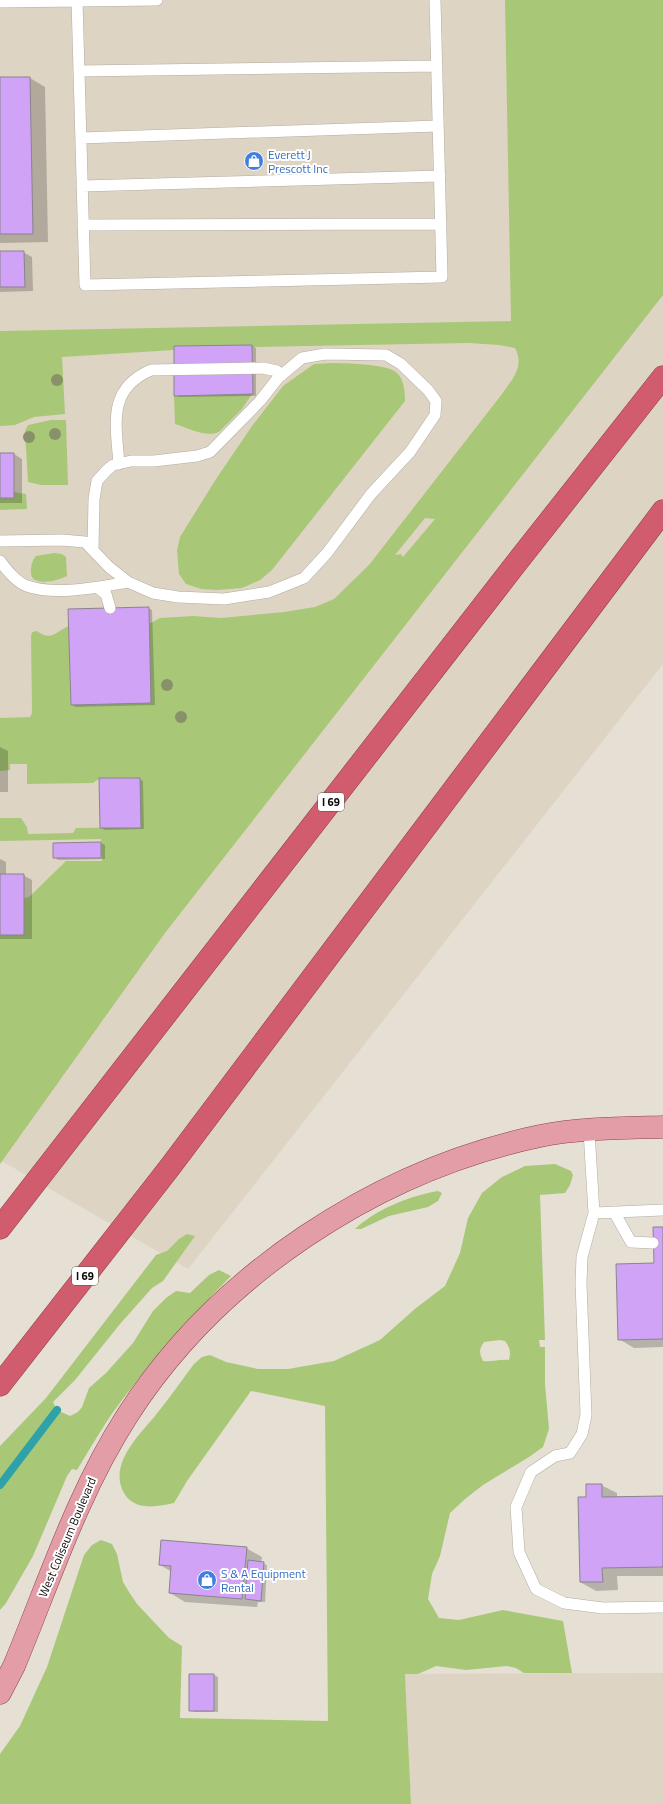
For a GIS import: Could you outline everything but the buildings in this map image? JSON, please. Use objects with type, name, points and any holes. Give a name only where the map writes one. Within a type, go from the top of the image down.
[{"type":"highway","name":"I 69","points":[[0,1228],[514,566],[663,377]]},
{"type":"highway","name":"I 69","points":[[0,1385],[175,1161],[663,511]]},
{"type":"main road","name":"West Coliseum Boulevard","points":[[1,1692],[14,1666],[84,1493],[112,1441],[131,1410],[168,1362],[201,1325],[238,1289],[269,1262],[304,1236],[353,1206],[401,1182],[459,1159],[541,1135],[663,1127]]},
{"type":"lane","points":[[78,0],[85,286],[442,277],[435,0]]},
{"type":"lane","points":[[0,2],[157,0]]},
{"type":"lane","points":[[80,71],[437,66]]},
{"type":"lane","points":[[81,138],[438,126]]},
{"type":"lane","points":[[82,186],[440,176]]},
{"type":"lane","points":[[83,225],[441,224]]},
{"type":"lane","points":[[0,541],[62,540],[85,542],[109,567],[128,582],[152,593],[178,597],[224,599],[269,592],[304,578],[326,553],[371,494],[410,452],[435,415],[436,401],[428,390],[401,364],[386,355],[325,354],[302,358],[282,375],[260,401],[210,452],[197,456],[154,461],[131,461],[113,465],[97,481],[94,499],[93,549]]},
{"type":"lane","points":[[119,464],[116,420],[117,405],[126,389],[138,376],[151,370],[263,368],[277,371],[282,375]]},
{"type":"lane","points":[[0,561],[12,575],[26,585],[44,590],[98,588],[128,582]]},
{"type":"lane","points":[[98,588],[106,594],[110,608]]},
{"type":"lane","points":[[589,1131],[594,1213],[582,1258],[581,1283],[586,1415],[582,1434],[570,1453],[555,1456],[531,1472],[516,1507],[519,1552],[536,1588],[564,1603],[603,1608],[663,1607]]},
{"type":"lane","points":[[594,1213],[663,1210]]},
{"type":"lane","points":[[614,1212],[631,1242],[653,1243]]},
{"type":"shaded area","points":[[0,0],[663,0],[663,664],[188,1269],[0,1160]]},
{"type":"shaded area","points":[[663,1673],[663,1804],[411,1804],[405,1674]]},
{"type":"green space","points":[[505,0],[663,0],[663,295],[165,933],[0,1164],[0,935],[24,898],[29,897],[66,861],[102,861],[101,839],[0,841],[0,818],[21,818],[27,827],[28,834],[73,833],[76,828],[141,827],[139,778],[100,778],[93,783],[27,784],[27,764],[10,764],[10,770],[0,771],[0,718],[30,717],[32,713],[32,632],[37,631],[46,636],[50,636],[69,626],[71,705],[151,703],[149,624],[160,618],[193,616],[221,618],[284,612],[315,607],[334,599],[369,565],[502,394],[513,378],[519,361],[515,348],[499,345],[468,343],[252,347],[252,345],[174,346],[174,350],[62,357],[65,414],[34,417],[15,425],[0,426],[0,331],[511,321]],"holes":[[[425,518],[435,519],[403,557],[401,554],[395,555]]]},
{"type":"green space","points":[[314,364],[365,364],[391,369],[399,375],[404,389],[405,401],[272,570],[260,580],[242,588],[218,590],[201,589],[186,584],[179,574],[177,550],[180,537],[216,479],[252,426],[283,386]]},
{"type":"green space","points":[[252,394],[242,409],[219,432],[214,434],[191,430],[175,424],[174,396]]},
{"type":"green space","points":[[51,420],[66,420],[68,485],[41,485],[28,482],[25,431],[28,425]]},
{"type":"green space","points":[[14,492],[26,494],[27,509],[0,510],[0,498],[14,498]]},
{"type":"green space","points":[[54,553],[62,554],[66,557],[67,576],[57,580],[45,582],[35,580],[32,576],[31,567],[36,556]]},
{"type":"green space","points":[[555,1164],[571,1171],[573,1175],[570,1185],[565,1193],[540,1195],[545,1340],[539,1340],[540,1347],[545,1347],[545,1384],[549,1429],[543,1447],[483,1485],[450,1513],[440,1556],[432,1574],[428,1599],[439,1618],[459,1620],[503,1610],[563,1621],[572,1673],[524,1673],[516,1668],[507,1666],[466,1670],[436,1666],[418,1674],[405,1674],[411,1804],[0,1804],[0,1754],[20,1726],[47,1667],[84,1555],[92,1545],[101,1540],[112,1544],[117,1554],[123,1582],[137,1604],[169,1638],[182,1646],[180,1718],[328,1721],[325,1406],[251,1391],[187,1481],[174,1503],[160,1506],[146,1506],[134,1503],[128,1499],[120,1482],[120,1472],[123,1461],[134,1441],[160,1410],[194,1364],[202,1357],[210,1355],[226,1362],[258,1369],[288,1369],[334,1361],[380,1340],[416,1308],[445,1286],[460,1253],[468,1218],[482,1193],[502,1177],[525,1166]],"holes":[[[500,1340],[505,1341],[510,1350],[509,1360],[483,1361],[480,1351],[484,1342]]]},
{"type":"green space","points":[[438,1191],[442,1193],[438,1201],[428,1207],[389,1216],[361,1229],[355,1229],[373,1215],[394,1204],[416,1196]]},
{"type":"green space","points":[[187,1234],[195,1236],[163,1281],[152,1288],[120,1324],[75,1380],[53,1402],[57,1410],[70,1416],[78,1412],[82,1407],[89,1388],[106,1373],[133,1343],[153,1311],[166,1298],[176,1291],[190,1293],[209,1275],[219,1270],[231,1276],[184,1326],[139,1378],[111,1415],[77,1470],[72,1469],[67,1476],[33,1556],[6,1603],[0,1610],[0,1446],[46,1398],[156,1255],[167,1251],[179,1239]]},
{"type":"waterway","points":[[0,1485],[57,1410]]},
{"type":"place","name":"Everett J Prescott Inc","points":[[254,161]]},
{"type":"place","name":"S & A Equipment Rental","points":[[207,1580]]}]
